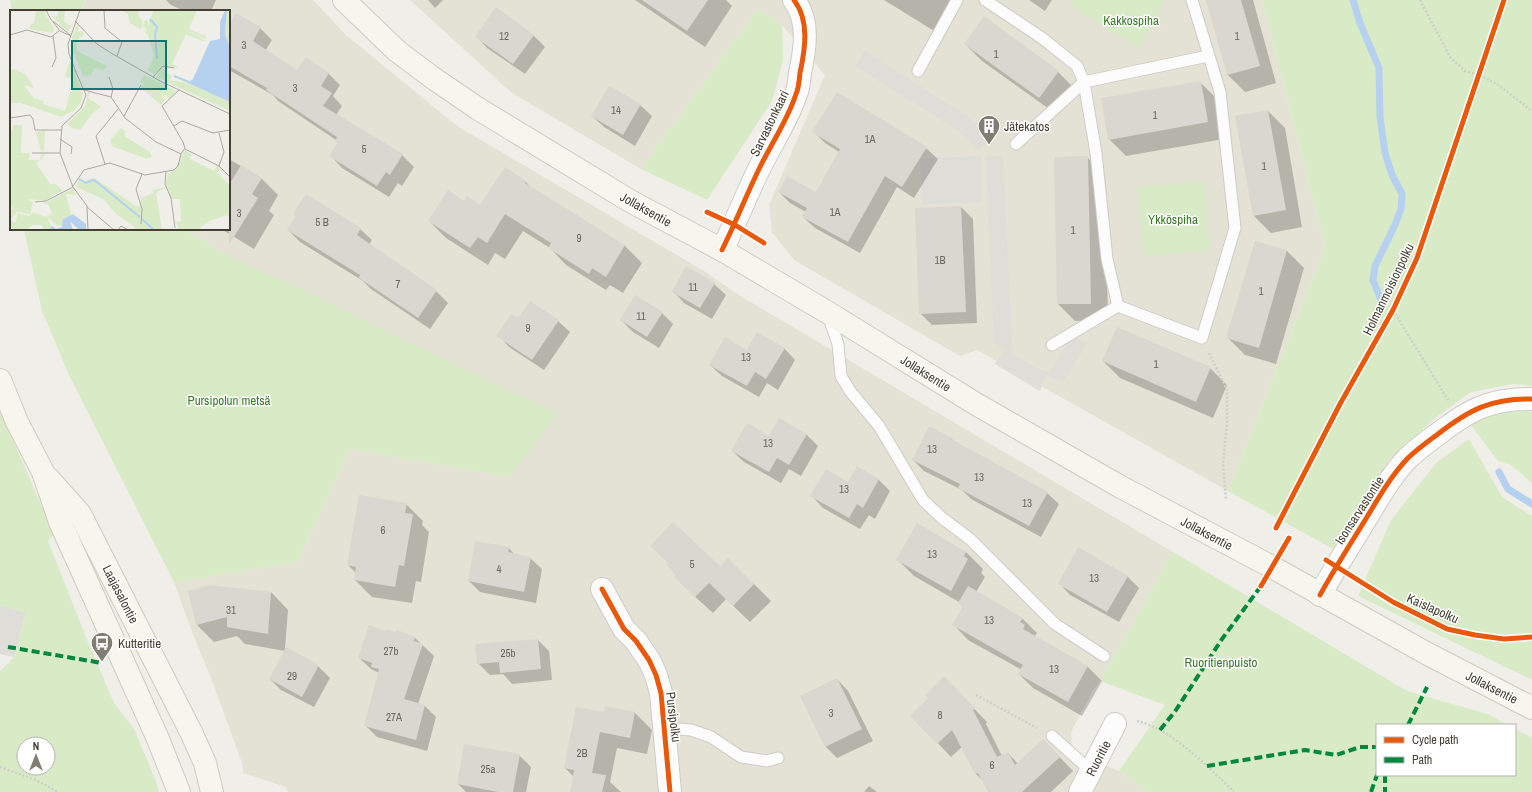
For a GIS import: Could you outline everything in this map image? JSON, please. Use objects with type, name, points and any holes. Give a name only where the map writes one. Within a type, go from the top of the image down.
[{"type":"main road","name":"Jollaksentie","points":[[344,0],[397,50],[433,78],[477,108],[630,201],[722,250],[827,312],[990,412],[1119,486],[1272,567],[1426,654],[1532,708]]},
{"type":"main road","name":"Laajasalontie","points":[[0,380],[17,422],[43,472],[60,522],[158,739],[179,792]]},
{"type":"main road","name":"Laajasalontie","points":[[43,472],[80,514],[191,732],[205,763],[212,792]]},
{"type":"street","name":"Sarvastonkaari","points":[[722,250],[797,93],[804,50],[805,24],[798,5],[794,0]]},
{"type":"street","name":"Isonsarvastontie","points":[[1320,595],[1387,484],[1407,460],[1458,418],[1478,408],[1498,401],[1515,398],[1532,399]]},
{"type":"street","name":"Pursipolku","points":[[602,589],[624,629],[636,641],[652,665],[661,693],[666,728],[670,792]]},
{"type":"street","name":"Ruoritie","points":[[1080,792],[1115,724]]},
{"type":"lane","points":[[918,71],[957,0]]},
{"type":"lane","points":[[985,0],[1042,38],[1077,66],[1084,82],[1096,153],[1107,259],[1118,306]]},
{"type":"lane","points":[[1118,306],[1202,338],[1235,228],[1220,92],[1192,0]]},
{"type":"lane","points":[[1016,144],[1084,82],[1208,56]]},
{"type":"lane","points":[[1052,345],[1118,306]]},
{"type":"lane","points":[[827,312],[838,344],[841,376],[850,391],[879,426],[923,500],[942,518],[970,539],[1055,624],[1104,656]]},
{"type":"lane","points":[[666,728],[691,730],[711,737],[742,757],[767,761],[778,758]]},
{"type":"lane","points":[[1052,736],[1091,771]]},
{"type":"path","points":[[1420,0],[1450,57],[1464,71],[1479,75],[1497,84],[1532,111]]},
{"type":"path","points":[[1476,83],[1481,68]]},
{"type":"path","points":[[1393,310],[1458,418]]},
{"type":"path","points":[[1202,338],[1227,390],[1227,423],[1223,464],[1226,500]]},
{"type":"path","points":[[976,695],[1052,736]]},
{"type":"path","points":[[1115,724],[1126,721],[1136,721],[1146,723],[1160,730],[1207,766],[1234,792]]},
{"type":"path","points":[[0,767],[36,780],[58,792]]},
{"type":"shaded area","points":[[86,0],[313,0],[346,35],[457,126],[704,271],[737,294],[1173,552],[1100,681],[1092,692],[1071,732],[1072,753],[1119,771],[1148,792],[288,792],[286,787],[243,773],[242,763],[174,582],[298,562],[350,449],[509,477],[223,252],[185,230],[230,230],[230,10],[83,10],[83,3]]},
{"type":"shaded area","points":[[410,0],[1262,0],[1325,247],[1228,491],[977,350],[960,356],[794,260],[772,232],[769,205],[825,75],[782,25],[758,8],[641,169],[512,93]]},
{"type":"shaded area","points":[[865,51],[970,118],[991,137],[979,150],[957,130],[855,66]]},
{"type":"shaded area","points":[[981,156],[982,202],[922,204],[920,158]]},
{"type":"shaded area","points":[[986,156],[1003,156],[1012,354],[1045,372],[1050,371],[1072,335],[1087,343],[1063,383],[1046,375],[1040,391],[995,364],[1005,350],[997,344],[994,344]]},
{"type":"shaded area","points":[[0,606],[26,613],[14,657],[0,654]]},
{"type":"green space","points":[[10,0],[86,0],[83,3],[82,10],[12,10]]},
{"type":"green space","name":"Kakkospiha","points":[[1075,0],[1164,0],[1139,48],[1071,6]]},
{"type":"green space","points":[[1262,0],[1532,0],[1532,386],[1513,384],[1471,392],[1435,418],[1389,460],[1335,550],[1228,491],[1325,247]]},
{"type":"green space","points":[[758,8],[782,25],[783,61],[772,101],[707,200],[641,169]]},
{"type":"green space","name":"Ykköspiha","points":[[1204,181],[1210,250],[1143,256],[1137,187]]},
{"type":"green space","name":"Pursipolun metsä","points":[[24,230],[185,230],[223,252],[558,414],[509,477],[350,449],[298,562],[174,582],[69,375],[42,311]]},
{"type":"green space","points":[[0,411],[54,534],[48,541],[85,635],[114,703],[134,729],[156,781],[159,792],[0,792],[0,671],[14,657],[26,614],[0,606]]},
{"type":"green space","points":[[1532,412],[1532,483],[1511,465],[1498,461],[1470,424],[1497,413]]},
{"type":"green space","points":[[1469,439],[1502,497],[1532,516],[1532,680],[1358,596],[1391,520],[1437,462]]},
{"type":"green space","name":"Ruoritienpuisto","points":[[1173,552],[1407,691],[1487,714],[1506,724],[1376,724],[1376,776],[1516,776],[1516,730],[1532,738],[1532,792],[1148,792],[1119,771],[1165,705],[1100,681]]},
{"type":"building","points":[[642,0],[708,0],[687,31]]},
{"type":"building","points":[[1206,0],[1241,0],[1260,66],[1227,75]]},
{"type":"building","points":[[496,7],[534,35],[513,64],[475,37]]},
{"type":"building","points":[[236,13],[261,27],[253,41],[297,70],[306,57],[329,73],[321,86],[332,93],[323,106],[403,154],[390,175],[386,172],[377,186],[329,156],[338,142],[335,141],[337,137],[266,90],[267,88],[230,67],[230,24]]},
{"type":"building","points":[[984,16],[1059,71],[1039,98],[964,44]]},
{"type":"building","points":[[1201,81],[1208,122],[1108,140],[1101,98]]},
{"type":"building","points":[[609,86],[641,104],[623,135],[591,116]]},
{"type":"building","points":[[837,92],[927,147],[902,187],[885,176],[848,242],[802,217],[807,208],[778,192],[787,176],[816,192],[840,149],[812,132]]},
{"type":"building","points":[[1268,110],[1286,210],[1253,216],[1235,116]]},
{"type":"building","points":[[1088,156],[1091,304],[1057,304],[1054,157]]},
{"type":"building","points":[[241,165],[262,178],[252,194],[258,198],[229,245],[230,230],[230,183]]},
{"type":"building","points":[[505,167],[526,181],[525,183],[625,245],[606,277],[592,268],[589,274],[548,248],[551,243],[505,214],[487,243],[478,237],[470,248],[428,221],[448,190],[464,201],[467,196],[480,205]]},
{"type":"building","points":[[306,194],[361,228],[357,235],[437,290],[418,318],[359,278],[360,275],[287,230],[296,216],[293,214]]},
{"type":"building","points":[[961,206],[966,312],[919,314],[915,208]]},
{"type":"building","points":[[1255,241],[1287,250],[1259,348],[1226,338]]},
{"type":"building","points":[[686,266],[715,283],[700,308],[672,292]]},
{"type":"building","points":[[635,295],[663,312],[647,337],[620,320]]},
{"type":"building","points":[[530,301],[559,320],[532,360],[496,336],[511,314],[518,318]]},
{"type":"building","points":[[1117,327],[1211,367],[1196,402],[1102,361]]},
{"type":"building","points":[[757,332],[785,348],[766,379],[755,372],[747,386],[709,365],[725,337],[747,350]]},
{"type":"building","points":[[779,418],[807,434],[789,465],[777,458],[769,472],[731,451],[747,423],[769,436]]},
{"type":"building","points":[[929,426],[1048,492],[1029,526],[958,488],[960,484],[912,460]]},
{"type":"building","points":[[857,466],[879,479],[863,508],[857,504],[849,518],[810,496],[826,469],[848,482]]},
{"type":"building","points":[[359,495],[407,503],[405,513],[413,514],[404,566],[399,565],[395,587],[354,580],[356,567],[347,565]]},
{"type":"building","points":[[673,522],[720,566],[728,558],[754,584],[733,606],[709,583],[695,597],[674,577],[676,575],[666,565],[668,563],[650,546]]},
{"type":"building","points":[[917,523],[966,552],[964,556],[968,559],[951,591],[896,560]]},
{"type":"building","points":[[475,541],[509,547],[508,552],[531,557],[524,592],[468,581]]},
{"type":"building","points":[[1078,547],[1128,576],[1107,612],[1058,584]]},
{"type":"building","points":[[210,585],[271,592],[268,634],[227,627],[227,617],[196,625],[188,591]]},
{"type":"building","points":[[968,586],[1023,618],[1020,622],[1025,625],[1023,629],[1088,666],[1068,702],[1018,674],[1023,665],[952,625],[963,606],[958,603]]},
{"type":"building","points":[[369,625],[385,631],[386,629],[396,632],[397,630],[415,637],[414,641],[423,644],[404,699],[425,705],[416,740],[364,726],[379,669],[371,667],[372,663],[358,658]]},
{"type":"building","points":[[538,639],[541,669],[500,673],[499,662],[477,664],[475,644]]},
{"type":"building","points":[[286,647],[319,665],[302,697],[269,679]]},
{"type":"building","points":[[944,676],[975,708],[973,710],[997,757],[1008,752],[1015,765],[1043,739],[1060,757],[1022,792],[988,792],[978,773],[975,774],[952,730],[937,744],[910,716],[928,698],[925,695]]},
{"type":"building","points":[[837,678],[862,729],[825,747],[800,696]]},
{"type":"building","points":[[605,706],[635,712],[630,738],[600,732],[592,773],[606,775],[602,792],[570,792],[574,770],[564,768],[576,707],[604,712]]},
{"type":"building","points":[[464,744],[520,754],[513,792],[498,792],[457,784]]},
{"type":"waterway","points":[[1353,0],[1360,23],[1379,68],[1380,117],[1385,153],[1392,175],[1402,194],[1401,209],[1375,266],[1373,280],[1381,300]]},
{"type":"waterway","points":[[1499,472],[1508,489],[1532,504]]},
{"type":"marked path","points":[[1160,730],[1176,710],[1222,639],[1261,586]]},
{"type":"marked path","points":[[8,647],[102,663]]},
{"type":"marked path","points":[[1408,724],[1427,687]]},
{"type":"marked path","points":[[1207,766],[1305,750],[1336,755],[1360,747],[1376,747]]},
{"type":"marked path","points":[[1371,792],[1377,776]]},
{"type":"marked path","points":[[1385,776],[1385,792]]},
{"type":"cycle path","points":[[722,250],[756,176],[789,112],[798,89],[805,36],[802,17],[794,0]]},
{"type":"cycle path","name":"Holmanmoisionpolku","points":[[1276,528],[1340,404],[1393,310],[1417,258],[1504,0]]},
{"type":"cycle path","points":[[707,212],[735,225],[764,243]]},
{"type":"cycle path","points":[[1320,595],[1386,487],[1396,472],[1410,456],[1460,418],[1481,407],[1504,401],[1532,399]]},
{"type":"cycle path","points":[[1261,586],[1289,538]]},
{"type":"cycle path","name":"Kaislapolku","points":[[1326,560],[1393,602],[1447,629],[1504,639],[1532,637]]},
{"type":"cycle path","points":[[602,589],[624,629],[636,641],[649,660],[656,675],[661,693],[670,792]]},
{"type":"place","name":"Jätekatos","points":[[989,146]]},
{"type":"place","name":"Kutteritie","points":[[102,662]]}]
